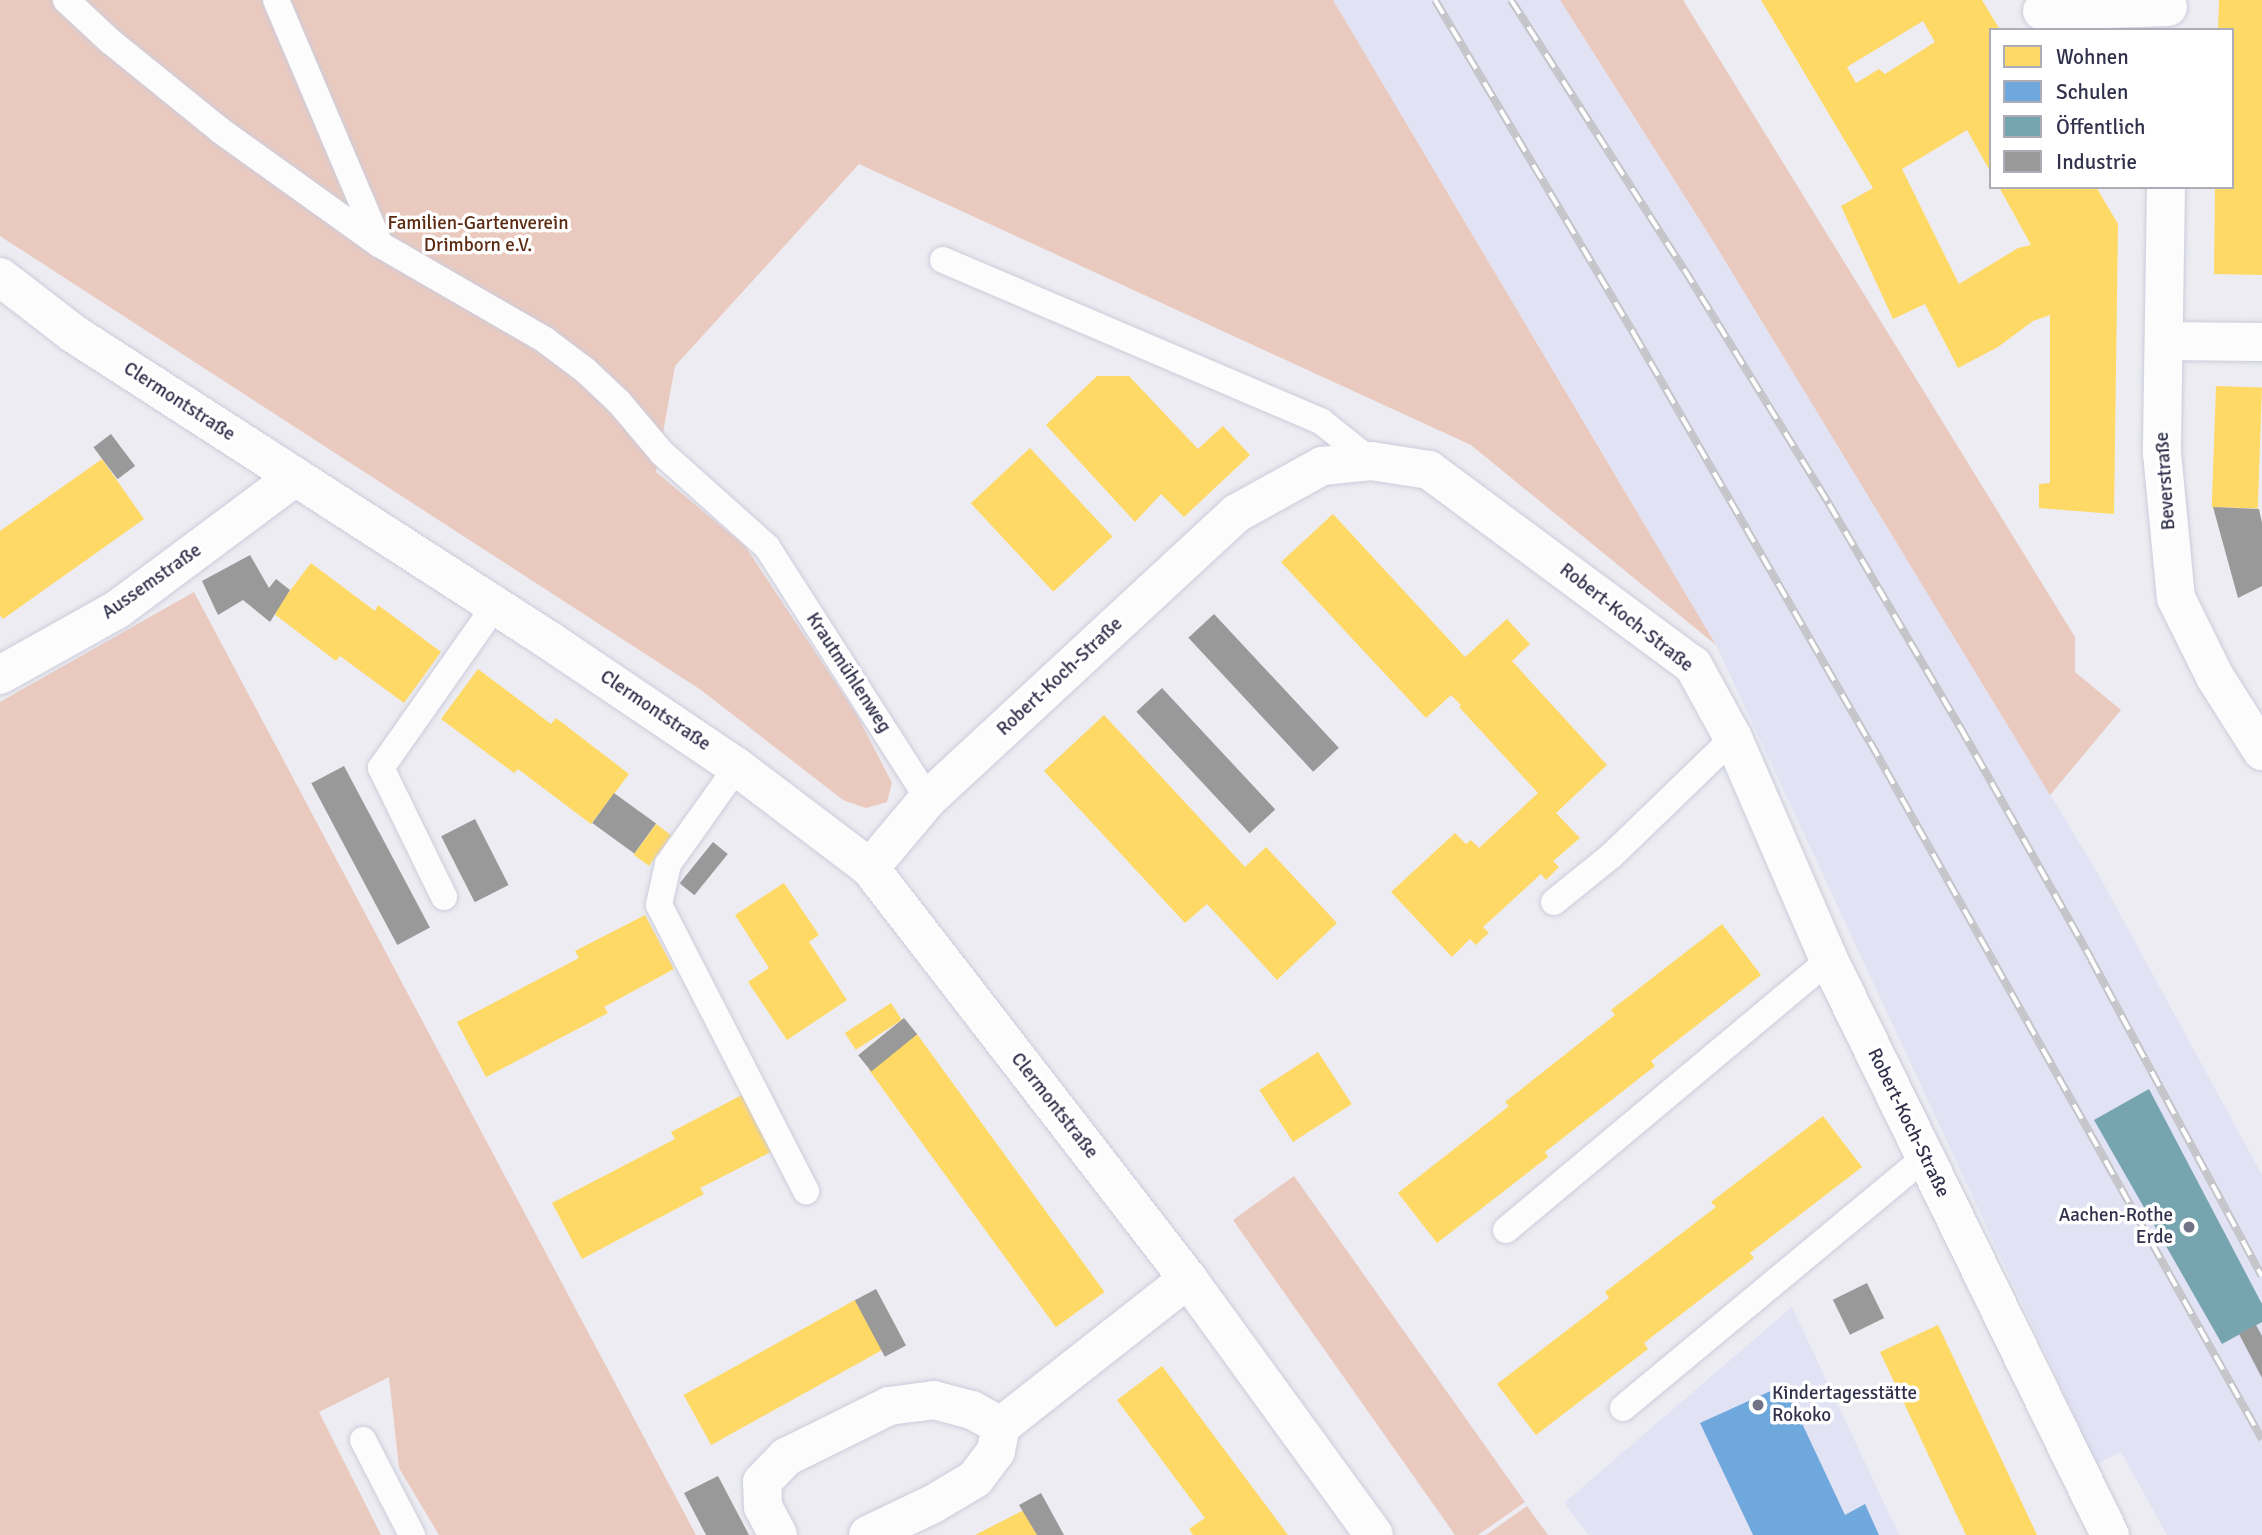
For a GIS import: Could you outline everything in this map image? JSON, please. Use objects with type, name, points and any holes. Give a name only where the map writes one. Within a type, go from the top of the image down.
[{"type":"street","points":[[2043,14],[2168,12]]},
{"type":"street","name":"Beverstraße","points":[[2166,189],[2162,453],[2176,598],[2215,677],[2262,751]]},
{"type":"street","name":"Clermontstraße","points":[[0,277],[74,334],[495,606],[737,767],[870,868],[1188,1279],[1374,1535]]},
{"type":"street","points":[[2164,341],[2262,342]]},
{"type":"street","name":"Robert-Koch-Straße","points":[[870,868],[928,799],[1237,513],[1322,466],[1371,461],[1429,470],[1693,666],[1733,738],[1829,960],[2110,1535]]},
{"type":"street","name":"Aussemstraße","points":[[0,675],[118,609],[295,477]]},
{"type":"street","points":[[868,1535],[933,1504],[975,1479],[996,1451],[1001,1426],[1188,1279]]},
{"type":"street","points":[[778,1535],[763,1507],[762,1482],[786,1457],[888,1406],[934,1400],[972,1410],[1001,1426]]},
{"type":"lane","name":"Krautmühlenweg","points":[[66,0],[110,41],[221,131],[379,244],[545,340],[585,370],[619,402],[662,453],[767,547],[928,799]]},
{"type":"lane","points":[[275,0],[379,244]]},
{"type":"lane","points":[[943,260],[1322,422],[1371,461]]},
{"type":"lane","points":[[444,897],[381,768],[495,606]]},
{"type":"lane","points":[[1554,902],[1611,856],[1733,738]]},
{"type":"lane","points":[[737,767],[668,864],[659,905],[806,1191]]},
{"type":"lane","points":[[1506,1230],[1829,960]]},
{"type":"lane","points":[[1623,1408],[1924,1157]]},
{"type":"lane","points":[[363,1440],[412,1535]]},
{"type":"shaded area","points":[[1333,0],[1560,0],[1713,241],[2096,870],[2262,1175],[2262,1535],[2167,1535],[2121,1452],[2097,1464],[1716,645]]},
{"type":"shaded area","name":"Kindertagesstätte Rokoko","points":[[1792,1307],[1899,1535],[1589,1535],[1564,1503]]},
{"type":"green space","name":"Familien-Gartenverein Drimborn e.V.","points":[[0,0],[1333,0],[1716,645],[1471,445],[859,164],[675,366],[656,472],[745,546],[857,715],[892,783],[887,802],[866,808],[843,800],[701,690],[0,236]]},
{"type":"green space","points":[[1560,0],[1683,0],[2075,637],[2075,672],[2121,710],[2050,795],[1713,241]]},
{"type":"green space","points":[[194,592],[696,1535],[439,1535],[399,1468],[389,1377],[319,1412],[381,1535],[0,1535],[0,702]]},
{"type":"green space","points":[[1294,1176],[1525,1502],[1478,1535],[1455,1535],[1233,1220]]},
{"type":"green space","points":[[1527,1506],[1548,1535],[1486,1535]]},
{"type":"building: Wohnen","points":[[1761,0],[1982,0],[1999,28],[1989,28],[1989,169],[1967,130],[1902,169],[1959,284],[2018,248],[2031,245],[2000,189],[2097,189],[2118,224],[2114,514],[2039,508],[2039,484],[2050,483],[2050,315],[2033,321],[1998,347],[1958,368],[1925,304],[1893,319],[1841,206],[1873,188]],"holes":[[[1923,21],[1935,42],[1885,74],[1879,69],[1856,83],[1847,67]]]},
{"type":"building: Wohnen","points":[[2219,0],[2262,0],[2262,275],[2214,274],[2215,189],[2234,189],[2234,28],[2218,28]]},
{"type":"building: Wohnen","points":[[1097,376],[1129,376],[1198,449],[1223,426],[1250,455],[1184,517],[1161,494],[1135,522],[1046,425]]},
{"type":"building: Wohnen","points":[[2216,386],[2262,388],[2258,509],[2212,507]]},
{"type":"building: Wohnen","points":[[1030,448],[1113,536],[1053,592],[971,503]]},
{"type":"building: Wohnen","points":[[102,459],[144,519],[3,619],[0,615],[0,531]]},
{"type":"building: Wohnen","points":[[1333,514],[1465,657],[1507,619],[1530,644],[1512,661],[1607,765],[1556,813],[1580,838],[1553,861],[1559,867],[1546,880],[1541,874],[1483,927],[1489,933],[1476,945],[1470,939],[1452,957],[1391,892],[1455,833],[1466,844],[1471,840],[1479,848],[1538,793],[1451,695],[1426,718],[1281,562]]},
{"type":"building: Wohnen","points":[[311,563],[375,611],[378,605],[441,652],[404,703],[340,656],[336,661],[273,613]]},
{"type":"building: Wohnen","points":[[478,669],[551,724],[556,718],[629,774],[591,824],[518,769],[514,773],[441,719]]},
{"type":"building: Wohnen","points":[[1104,715],[1245,867],[1266,847],[1337,923],[1277,980],[1207,904],[1185,923],[1044,771]]},
{"type":"building: Wohnen","points":[[656,824],[671,835],[649,866],[634,855]]},
{"type":"building: Wohnen","points":[[784,883],[819,935],[809,942],[847,1000],[787,1040],[748,982],[769,968],[735,915]]},
{"type":"building: Wohnen","points":[[645,915],[674,969],[604,1007],[608,1013],[486,1077],[457,1022],[579,958],[575,951]]},
{"type":"building: Wohnen","points":[[1722,924],[1761,975],[1651,1061],[1655,1066],[1545,1152],[1548,1157],[1437,1243],[1398,1193],[1509,1106],[1505,1102],[1615,1015],[1611,1010]]},
{"type":"building: Wohnen","points":[[891,1003],[902,1020],[856,1050],[845,1033]]},
{"type":"building: Wohnen","points":[[917,1034],[1105,1292],[1056,1327],[868,1069]]},
{"type":"building: Wohnen","points":[[1318,1052],[1352,1104],[1293,1142],[1259,1090]]},
{"type":"building: Wohnen","points":[[742,1095],[771,1152],[700,1188],[704,1194],[582,1259],[552,1203],[675,1139],[671,1132]]},
{"type":"building: Wohnen","points":[[1823,1116],[1862,1167],[1750,1253],[1754,1258],[1644,1343],[1648,1349],[1536,1435],[1497,1384],[1609,1298],[1605,1292],[1716,1207],[1711,1202]]},
{"type":"building: Wohnen","points":[[855,1300],[883,1350],[711,1445],[684,1395]]},
{"type":"building: Wohnen","points":[[1938,1325],[2037,1535],[1966,1535],[1880,1352]]},
{"type":"building: Wohnen","points":[[1162,1366],[1288,1535],[1193,1535],[1189,1529],[1205,1518],[1117,1400]]},
{"type":"building: Wohnen","points":[[1024,1510],[1037,1535],[975,1535],[1022,1511]]},
{"type":"building: Schulen","points":[[1784,1385],[1845,1515],[1865,1504],[1879,1535],[1753,1535],[1700,1423]]},
{"type":"building: Öffentlich","points":[[2149,1089],[2262,1304],[2262,1322],[2222,1344],[2094,1120]]},
{"type":"building: Industrie","points":[[111,434],[135,466],[118,479],[93,447]]},
{"type":"building: Industrie","points":[[2213,507],[2259,509],[2262,523],[2262,586],[2238,598]]},
{"type":"building: Industrie","points":[[250,555],[269,588],[276,579],[290,590],[270,622],[243,600],[218,615],[202,581]]},
{"type":"building: Industrie","points":[[1214,614],[1339,748],[1313,772],[1188,638]]},
{"type":"building: Industrie","points":[[1162,688],[1275,809],[1250,833],[1136,712]]},
{"type":"building: Industrie","points":[[344,766],[430,928],[397,945],[311,783]]},
{"type":"building: Industrie","points":[[614,793],[656,824],[634,853],[592,823]]},
{"type":"building: Industrie","points":[[475,819],[509,885],[475,902],[441,836]]},
{"type":"building: Industrie","points":[[713,842],[728,854],[694,895],[680,883]]},
{"type":"building: Industrie","points":[[904,1018],[917,1034],[871,1071],[858,1055]]},
{"type":"building: Industrie","points":[[1867,1283],[1884,1318],[1850,1335],[1833,1300]]},
{"type":"building: Industrie","points":[[876,1289],[906,1346],[885,1357],[855,1300]]},
{"type":"building: Industrie","points":[[2256,1325],[2262,1336],[2262,1378],[2239,1334]]},
{"type":"building: Industrie","points":[[718,1476],[749,1535],[706,1535],[684,1493]]},
{"type":"building: Industrie","points":[[1041,1493],[1064,1535],[1037,1535],[1019,1505]]},
{"type":"railway","points":[[1435,0],[1634,334],[1870,742],[2262,1439]]},
{"type":"railway","points":[[1511,0],[1684,269],[1829,504],[1960,727],[2091,959],[2262,1276]]},
{"type":"place","name":"Aachen-Rothe Erde","points":[[2189,1227]]},
{"type":"place","name":"Kindertagesstätte Rokoko","points":[[1758,1405]]}]
